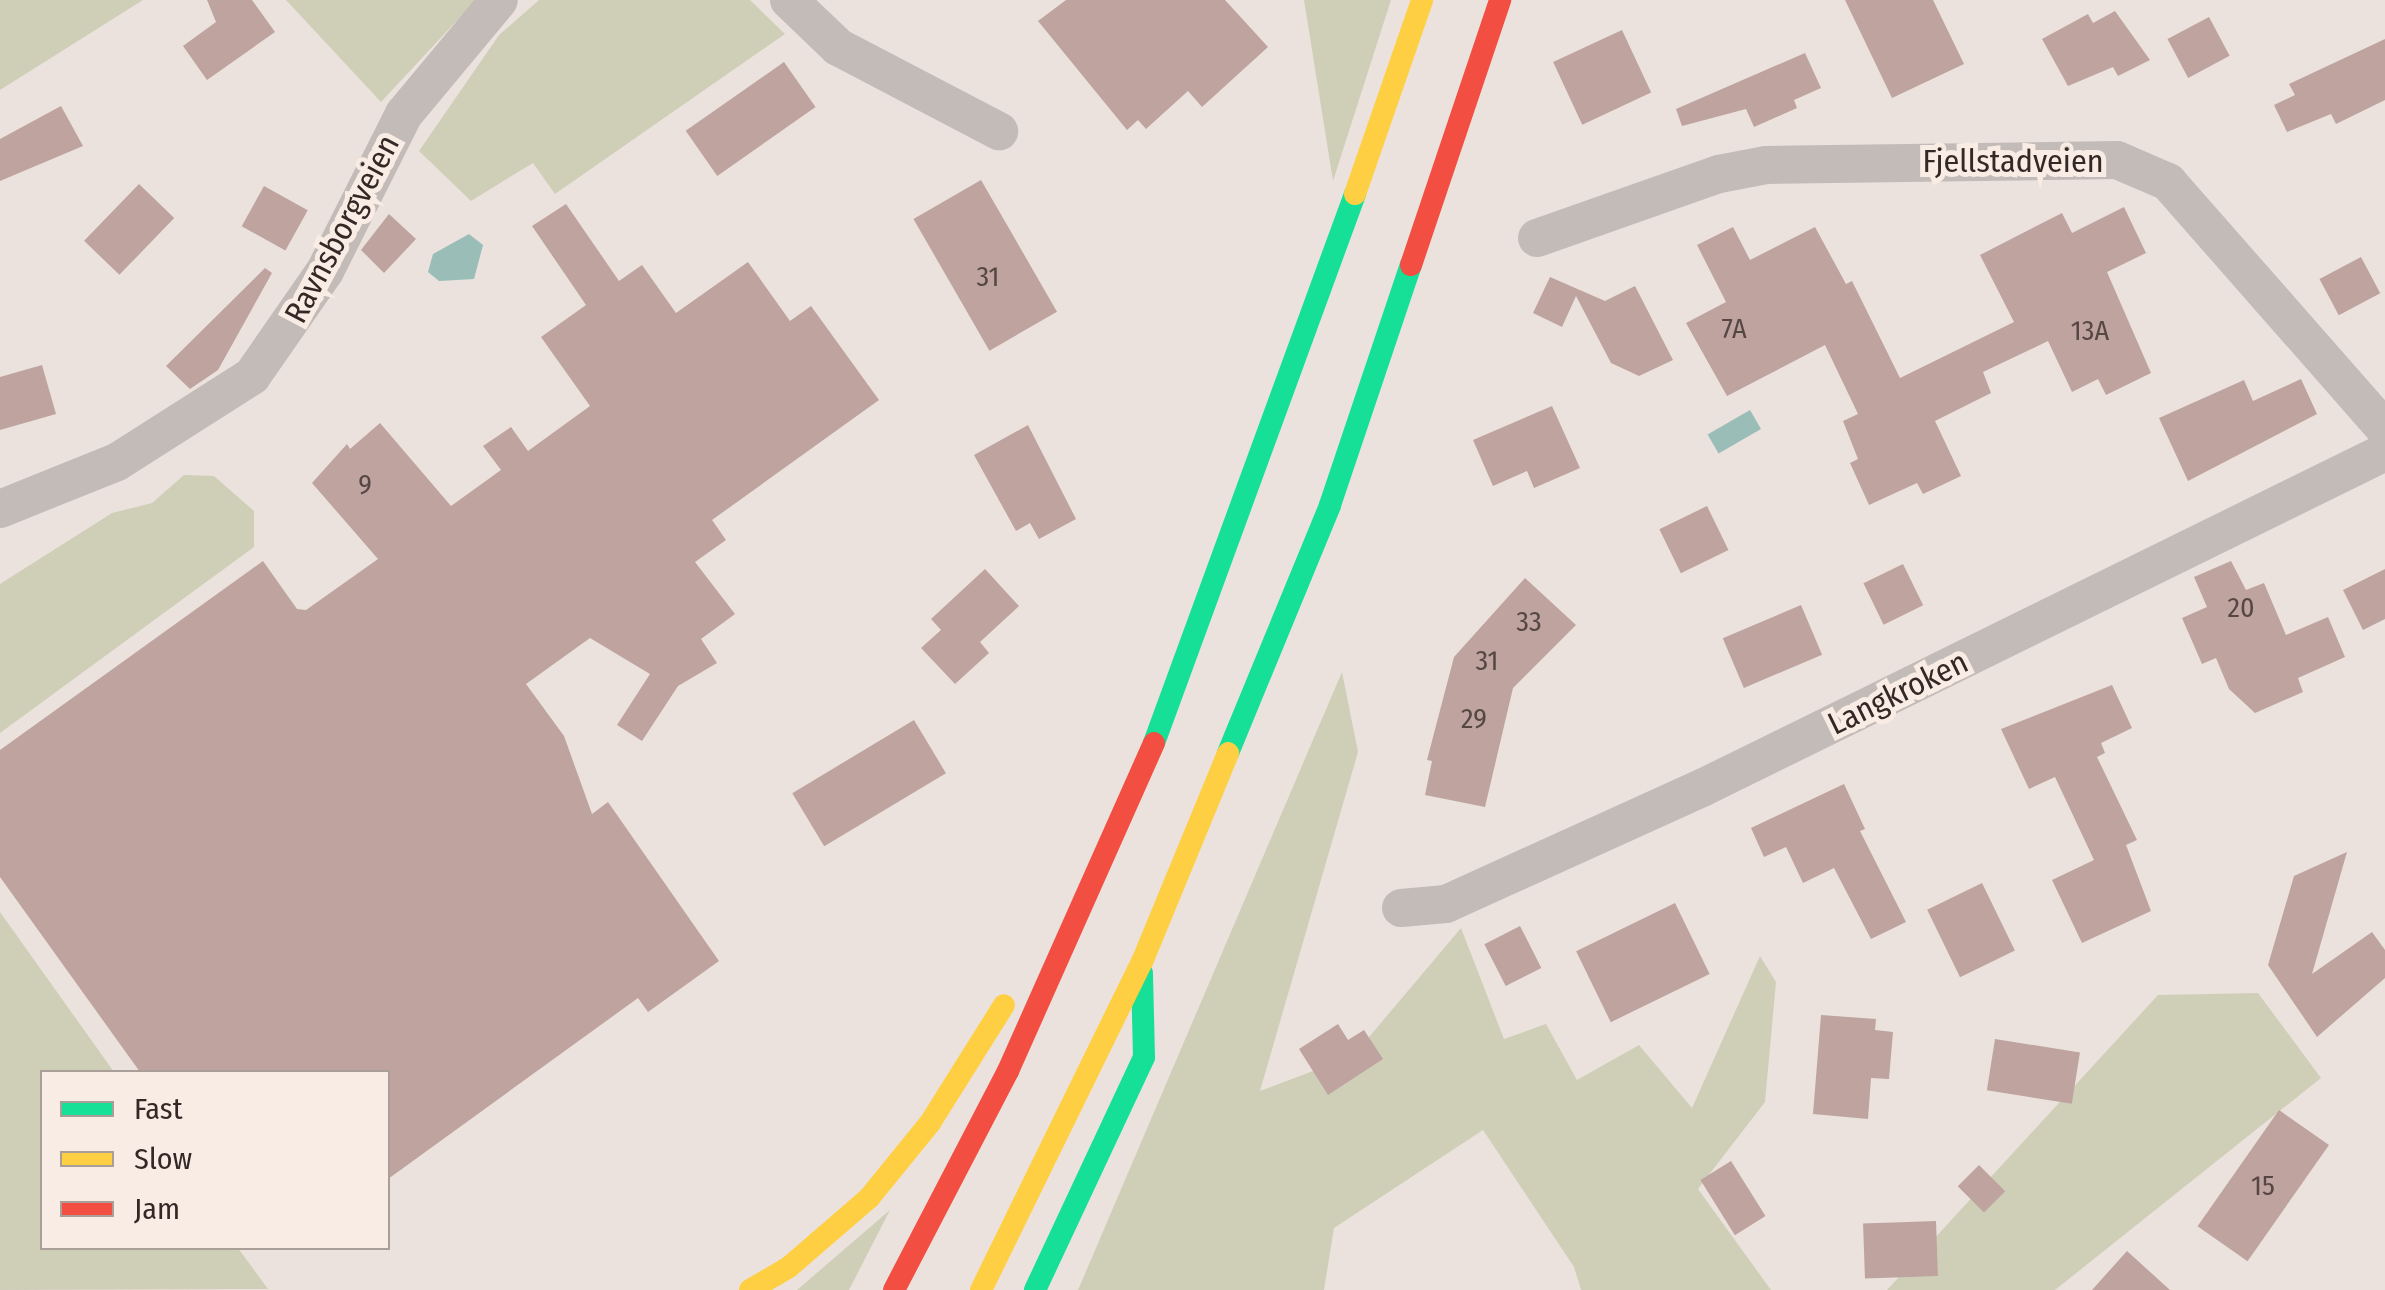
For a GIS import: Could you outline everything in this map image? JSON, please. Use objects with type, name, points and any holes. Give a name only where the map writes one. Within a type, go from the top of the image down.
[{"type":"highway","points":[[894,1290],[1008,1071],[1140,780],[1257,476],[1422,0]]},
{"type":"highway","points":[[981,1290],[1142,962],[1330,505],[1500,0]]},
{"type":"highway","points":[[1032,953],[1140,780]]},
{"type":"highway","points":[[1034,1290],[1144,1057],[1142,962]]},
{"type":"highway","points":[[750,1290],[789,1267],[870,1198],[930,1123],[1014,987]]},
{"type":"street","name":"Ravnsborgveien","points":[[0,508],[117,462],[252,376],[325,272],[404,114],[499,0]]},
{"type":"street","points":[[789,0],[838,47],[998,131]]},
{"type":"street","name":"Fjellstadveien","points":[[1537,238],[1719,174],[1766,165],[2117,160],[2168,182],[2385,428]]},
{"type":"street","name":"Langkroken","points":[[1401,908],[1446,904],[1687,794],[2385,452]]},
{"type":"green space","points":[[0,0],[143,0],[0,90]]},
{"type":"green space","points":[[286,0],[476,0],[381,102]]},
{"type":"green space","points":[[539,0],[750,0],[785,34],[555,194],[533,163],[471,201],[419,151],[499,35]]},
{"type":"green space","points":[[1304,0],[1391,0],[1333,181]]},
{"type":"green space","points":[[184,475],[214,476],[254,511],[254,547],[0,733],[0,584],[112,513],[152,503]]},
{"type":"green space","points":[[1342,672],[1358,752],[1260,1091],[1353,1056],[1461,928],[1504,1039],[1546,1024],[1577,1080],[1639,1045],[1692,1108],[1760,956],[1776,982],[1765,1102],[1698,1189],[1771,1290],[1581,1290],[1574,1267],[1483,1130],[1334,1228],[1324,1290],[1078,1290]]},
{"type":"green space","points":[[0,912],[113,1070],[40,1070],[40,1250],[239,1250],[268,1289],[0,1290]]},
{"type":"green space","points":[[2258,993],[2321,1078],[2055,1290],[1887,1290],[2158,995]]},
{"type":"green space","points":[[890,1210],[849,1290],[797,1290]]},
{"type":"water","points":[[469,234],[483,245],[474,279],[439,281],[428,272],[433,254]]},
{"type":"water","points":[[1750,410],[1761,429],[1719,454],[1708,434]]},
{"type":"building","points":[[207,0],[252,0],[275,32],[207,80],[183,46],[216,22]]},
{"type":"building","points":[[1066,0],[1225,0],[1268,47],[1202,107],[1188,91],[1146,129],[1138,120],[1127,130],[1038,21]]},
{"type":"building","points":[[1845,0],[1933,0],[1964,64],[1892,98]]},
{"type":"building","points":[[2115,11],[2150,60],[2118,76],[2113,67],[2068,86],[2042,39],[2088,14],[2093,23]]},
{"type":"building","points":[[2209,17],[2230,56],[2188,78],[2168,39]]},
{"type":"building","points":[[1622,30],[1651,93],[1582,125],[1553,62]]},
{"type":"building","points":[[2385,39],[2385,100],[2336,124],[2331,114],[2287,132],[2274,105],[2295,95],[2289,84]]},
{"type":"building","points":[[1805,53],[1821,88],[1794,100],[1797,108],[1754,127],[1746,109],[1682,126],[1676,109]]},
{"type":"building","points":[[784,62],[816,107],[717,176],[686,131]]},
{"type":"building","points":[[61,106],[83,146],[0,181],[0,139]]},
{"type":"building","points":[[981,180],[1057,312],[989,351],[913,219]]},
{"type":"building","points":[[139,184],[174,218],[119,275],[84,241]]},
{"type":"building","points":[[264,186],[308,210],[285,250],[242,226]]},
{"type":"building","points":[[566,204],[619,281],[642,265],[676,313],[748,262],[790,321],[811,306],[879,400],[712,520],[726,540],[695,562],[735,614],[701,639],[717,663],[678,686],[642,741],[617,725],[650,674],[590,638],[526,684],[564,736],[592,814],[608,802],[719,961],[648,1012],[638,998],[390,1178],[390,1070],[139,1070],[0,877],[0,750],[263,561],[297,609],[306,610],[378,559],[312,483],[347,444],[350,449],[380,423],[451,506],[501,470],[483,446],[511,427],[528,451],[590,406],[541,337],[586,305],[532,226]]},
{"type":"building","points":[[2124,207],[2146,253],[2107,272],[2151,373],[2106,395],[2098,379],[2072,392],[2048,341],[1983,372],[1991,393],[1935,421],[1961,476],[1923,494],[1917,483],[1869,505],[1850,463],[1858,459],[1843,421],[1858,414],[1825,345],[1727,396],[1686,323],[1726,302],[1697,245],[1733,227],[1750,260],[1815,227],[1846,284],[1852,281],[1900,378],[2014,322],[1980,255],[2062,213],[2072,233]]},
{"type":"building","points":[[389,214],[416,239],[384,273],[361,250]]},
{"type":"building","points":[[2361,257],[2380,293],[2339,315],[2320,279]]},
{"type":"building","points":[[265,268],[272,273],[218,370],[190,389],[166,366]]},
{"type":"building","points":[[1550,277],[1605,301],[1635,286],[1673,360],[1639,376],[1611,363],[1576,296],[1562,327],[1533,313]]},
{"type":"building","points":[[42,365],[56,414],[0,430],[0,377]]},
{"type":"building","points":[[2301,379],[2317,414],[2188,481],[2159,418],[2244,380],[2253,401]]},
{"type":"building","points":[[1552,406],[1580,468],[1534,488],[1527,471],[1493,486],[1473,440]]},
{"type":"building","points":[[1028,425],[1076,519],[1039,539],[1030,523],[1016,531],[974,455]]},
{"type":"building","points":[[1707,506],[1728,550],[1681,573],[1659,529]]},
{"type":"building","points":[[2231,561],[2246,590],[2264,583],[2286,635],[2328,617],[2345,657],[2298,678],[2303,692],[2255,713],[2229,689],[2216,658],[2202,664],[2182,618],[2207,607],[2194,577]]},
{"type":"building","points":[[1903,564],[1923,605],[1884,625],[1863,583]]},
{"type":"building","points":[[985,569],[1019,606],[980,642],[989,653],[955,684],[921,648],[941,630],[931,619]]},
{"type":"building","points":[[2385,569],[2385,619],[2363,630],[2343,590]]},
{"type":"building","points":[[1525,578],[1576,625],[1513,688],[1485,807],[1425,795],[1432,761],[1427,760],[1454,657]]},
{"type":"building","points":[[1801,605],[1822,655],[1744,688],[1723,638]]},
{"type":"building","points":[[2112,685],[2132,728],[2101,743],[2105,753],[2097,757],[2137,840],[2126,845],[2151,911],[2082,943],[2052,880],[2094,860],[2055,777],[2029,789],[2001,729]]},
{"type":"building","points":[[914,720],[946,773],[824,846],[792,793]]},
{"type":"building","points":[[1844,784],[1865,829],[1860,831],[1906,922],[1871,939],[1834,868],[1803,883],[1786,847],[1764,857],[1751,828]]},
{"type":"building","points":[[2347,852],[2312,974],[2372,932],[2385,950],[2385,978],[2317,1037],[2268,965],[2294,876]]},
{"type":"building","points":[[1982,883],[2015,950],[1960,977],[1927,910]]},
{"type":"building","points":[[1675,903],[1710,974],[1611,1022],[1576,951]]},
{"type":"building","points":[[1520,926],[1541,968],[1506,986],[1484,944]]},
{"type":"building","points":[[1821,1015],[1876,1019],[1875,1030],[1893,1032],[1889,1079],[1871,1078],[1868,1119],[1813,1114]]},
{"type":"building","points":[[1338,1024],[1348,1040],[1364,1030],[1383,1059],[1328,1095],[1299,1049]]},
{"type":"building","points":[[1995,1039],[2080,1052],[2072,1104],[1987,1090]]},
{"type":"building","points":[[2279,1110],[2329,1145],[2248,1261],[2198,1226]]},
{"type":"building","points":[[1731,1161],[1765,1216],[1735,1235],[1700,1180]]},
{"type":"building","points":[[1979,1165],[2005,1191],[1984,1212],[1958,1186]]},
{"type":"building","points":[[1936,1221],[1938,1276],[1865,1279],[1863,1224]]},
{"type":"building","points":[[2127,1251],[2170,1290],[2092,1290]]},
{"type":"traffic: fast","points":[[1154,743],[1355,194]]},
{"type":"traffic: fast","points":[[1228,753],[1330,505],[1411,265]]},
{"type":"traffic: fast","points":[[1035,1290],[1144,1057],[1142,973]]},
{"type":"traffic: slow","points":[[1355,194],[1422,0]]},
{"type":"traffic: slow","points":[[981,1290],[1142,962],[1228,753]]},
{"type":"traffic: slow","points":[[750,1290],[789,1267],[869,1198],[930,1123],[1004,1005]]},
{"type":"traffic: jam","points":[[1411,265],[1500,0]]},
{"type":"traffic: jam","points":[[894,1290],[1008,1071],[1154,743]]}]
